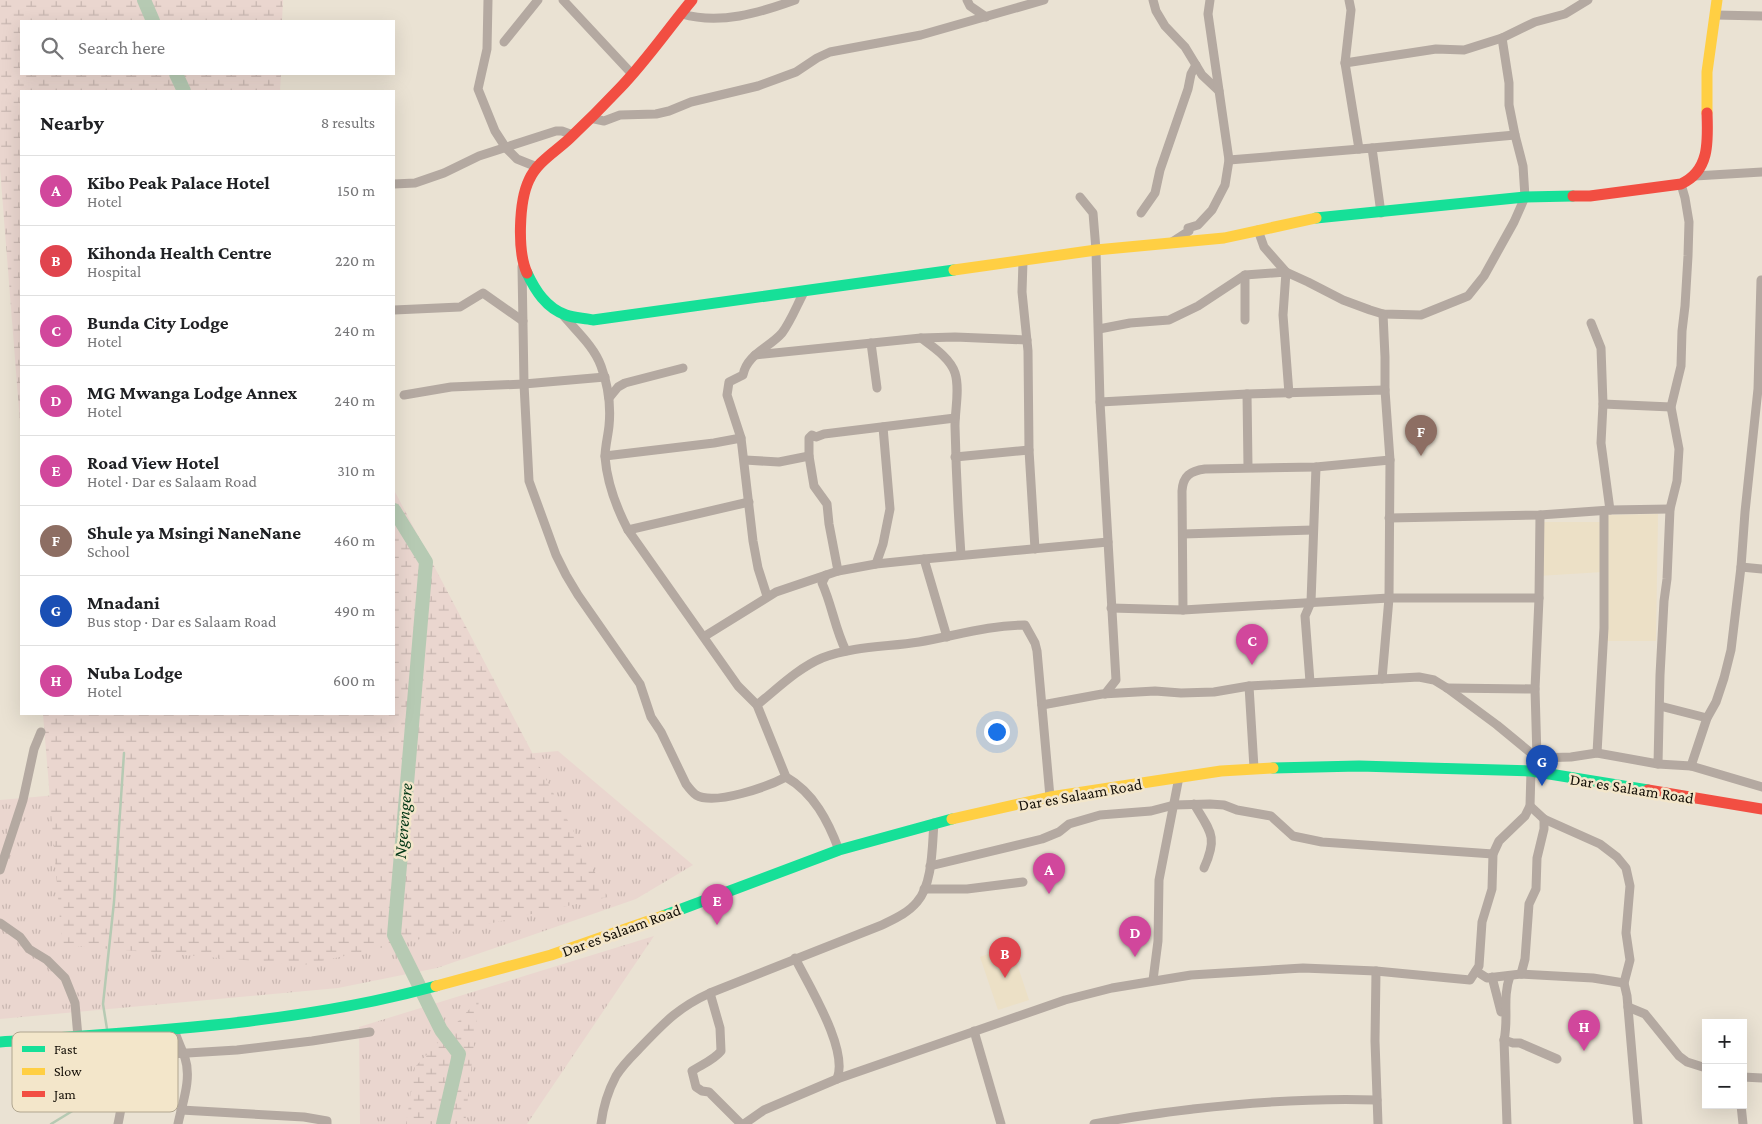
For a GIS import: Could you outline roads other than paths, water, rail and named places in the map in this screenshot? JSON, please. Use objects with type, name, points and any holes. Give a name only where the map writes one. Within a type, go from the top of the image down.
[{"type":"main road","points":[[692,0],[632,74],[573,135],[537,167],[529,180],[524,197],[520,239],[522,264],[536,293],[556,310],[584,319],[614,318],[681,307],[804,292],[1096,250],[1224,238],[1327,216],[1525,197],[1590,196],[1681,184],[1695,176],[1700,169],[1706,149],[1708,128],[1706,119],[1707,72],[1717,0]]},
{"type":"main road","name":"Dar es Salaam Road","points":[[134,1032],[271,1018],[424,991],[551,955],[666,915],[839,850],[934,823],[1050,797],[1180,777],[1254,768],[1387,767],[1531,771],[1762,809]]},
{"type":"street","points":[[488,0],[487,49],[478,89],[495,131],[506,148],[517,159],[537,167]]},
{"type":"street","points":[[504,42],[538,0]]},
{"type":"street","points":[[563,0],[632,74]]},
{"type":"street","points":[[682,14],[694,17],[723,19],[747,16],[795,0]]},
{"type":"street","points":[[967,0],[970,6],[986,17]]},
{"type":"street","points":[[590,118],[604,121],[620,115],[656,114],[670,111],[691,102],[758,86],[796,72],[816,58],[830,52],[921,35],[1044,0]]},
{"type":"street","points":[[1153,0],[1156,11],[1165,26],[1185,47],[1202,74],[1219,91]]},
{"type":"street","points":[[1169,244],[1189,231],[1188,228],[1198,225],[1212,210],[1225,185],[1229,160],[1208,14],[1210,0]]},
{"type":"street","points":[[1349,0],[1351,10],[1345,63],[1359,149]]},
{"type":"street","points":[[1345,63],[1436,49],[1464,50],[1502,38],[1535,22],[1565,14],[1588,0]]},
{"type":"street","points":[[1714,15],[1762,16]]},
{"type":"street","points":[[1258,230],[1264,247],[1286,272],[1343,300],[1383,314],[1421,315],[1468,296],[1484,276],[1514,222],[1525,197],[1524,166],[1509,105],[1510,83],[1502,38]]},
{"type":"street","points":[[1141,212],[1155,193],[1160,170],[1188,89],[1191,74],[1196,65]]},
{"type":"street","points":[[395,184],[415,183],[444,174],[479,156],[556,131],[573,135]]},
{"type":"street","points":[[1229,160],[1515,135]]},
{"type":"street","points":[[1372,148],[1381,212]]},
{"type":"street","points":[[1695,176],[1762,172]]},
{"type":"street","points":[[1658,764],[1662,637],[1670,509],[1677,481],[1679,449],[1671,406],[1681,366],[1688,256],[1689,222],[1681,184]]},
{"type":"street","points":[[1080,197],[1092,213],[1096,250],[1100,402],[1116,680],[1105,694]]},
{"type":"street","points":[[1023,261],[1022,292],[1027,340],[1029,450],[1035,549]]},
{"type":"street","points":[[522,264],[524,384],[529,481],[556,555],[578,595],[640,684],[648,712],[661,732],[686,784],[697,795],[702,797],[720,797],[759,789],[786,777]]},
{"type":"street","points":[[1099,329],[1130,323],[1173,319],[1203,303],[1245,275],[1286,272]]},
{"type":"street","points":[[1286,272],[1283,314],[1289,394]]},
{"type":"street","points":[[1245,275],[1245,320]]},
{"type":"street","points":[[1690,766],[1707,718],[1716,702],[1728,665],[1741,567],[1758,389],[1761,280]]},
{"type":"street","points":[[767,596],[757,559],[741,438],[727,395],[729,382],[743,375],[747,363],[754,355],[782,332],[804,292]]},
{"type":"street","points":[[397,310],[460,306],[483,293],[523,321]]},
{"type":"street","points":[[561,312],[597,358],[605,377],[609,398],[609,423],[605,456],[615,501],[628,530],[738,686],[757,705],[786,777],[796,782],[821,810],[839,850]]},
{"type":"street","points":[[1382,679],[1389,598],[1390,460],[1384,390],[1383,314]]},
{"type":"street","points":[[1591,323],[1601,348],[1601,443],[1607,510],[1598,753]]},
{"type":"street","points":[[754,355],[921,338],[955,337],[1027,340]]},
{"type":"street","points":[[921,338],[948,360],[954,370],[957,382],[955,418],[961,556]]},
{"type":"street","points":[[872,343],[877,388]]},
{"type":"street","points":[[609,398],[618,387],[625,383],[683,368]]},
{"type":"street","points":[[404,395],[451,387],[524,384],[605,377]]},
{"type":"street","points":[[1100,402],[1247,394],[1384,390]]},
{"type":"street","points":[[1247,394],[1248,467]]},
{"type":"street","points":[[1602,404],[1671,406]]},
{"type":"street","points":[[838,572],[827,504],[814,486],[808,456],[809,438],[812,435],[816,437],[824,434],[955,418]]},
{"type":"street","points":[[876,564],[883,544],[890,508],[883,427]]},
{"type":"street","points":[[605,456],[741,438]]},
{"type":"street","points":[[956,457],[1029,450]]},
{"type":"street","points":[[745,460],[778,462],[808,456]]},
{"type":"street","points":[[1182,610],[1182,491],[1184,480],[1190,473],[1205,468],[1316,467],[1390,460]]},
{"type":"street","points":[[1310,682],[1305,616],[1311,602],[1316,467]]},
{"type":"street","points":[[628,530],[749,502]]},
{"type":"street","points":[[1389,518],[1540,515],[1607,510],[1670,509]]},
{"type":"street","points":[[710,993],[720,1028],[721,1051],[702,1067],[692,1071],[696,1087],[702,1091],[709,1092],[743,1124],[770,1107],[837,1079],[1078,996],[1153,980],[1191,975],[1303,968],[1376,971],[1470,980],[1479,966],[1482,922],[1492,889],[1493,854],[1499,841],[1525,816],[1530,806],[1531,771],[1537,758],[1535,689],[1540,515]]},
{"type":"street","points":[[1183,534],[1313,530]]},
{"type":"street","points":[[704,636],[767,596],[838,572],[876,564],[1108,542]]},
{"type":"street","points":[[924,559],[947,637]]},
{"type":"street","points":[[1741,567],[1762,569]]},
{"type":"street","points":[[826,575],[822,582],[831,605],[838,636],[846,651]]},
{"type":"street","points":[[1112,608],[1182,610],[1389,598],[1539,598]]},
{"type":"street","points":[[757,705],[808,665],[846,651],[1025,625],[1035,643],[1037,651],[1050,797]]},
{"type":"street","points":[[1042,705],[1105,694],[1155,691],[1181,693],[1214,692],[1249,686],[1408,677],[1425,678],[1434,680],[1447,688],[1537,758],[1571,757],[1598,753],[1658,764],[1690,766],[1762,787]]},
{"type":"street","points":[[1249,686],[1254,768]]},
{"type":"street","points":[[1447,688],[1535,689]]},
{"type":"street","points":[[1660,706],[1707,718]]},
{"type":"street","points":[[0,870],[22,800],[34,749],[41,732]]},
{"type":"street","points":[[1153,980],[1158,941],[1159,880],[1180,777]]},
{"type":"street","points":[[930,866],[1042,839],[1059,832],[1069,824],[1100,815],[1151,811],[1174,805],[1194,804],[1224,805],[1237,810],[1271,816],[1293,836],[1322,842],[1493,854]]},
{"type":"street","points":[[1194,804],[1207,824],[1213,842],[1204,868]]},
{"type":"street","points":[[1530,806],[1544,820],[1600,844],[1612,853],[1626,868],[1630,886],[1626,933],[1630,960],[1624,982],[1627,996],[1638,1124]]},
{"type":"street","points":[[1521,974],[1525,959],[1529,904],[1536,889],[1536,858],[1544,829],[1544,820]]},
{"type":"street","points":[[601,1124],[607,1098],[621,1069],[669,1018],[696,999],[795,958],[859,935],[890,921],[914,905],[922,896],[930,866],[934,823]]},
{"type":"street","points":[[924,889],[967,890],[1023,882]]},
{"type":"street","points":[[0,923],[20,937],[29,949],[47,960],[65,978],[75,1003],[78,1032]]},
{"type":"street","points":[[795,958],[826,1016],[840,1065],[837,1079]]},
{"type":"street","points":[[1376,971],[1375,1042],[1378,1124]]},
{"type":"street","points":[[1476,971],[1487,978],[1521,974],[1593,978],[1624,982]]},
{"type":"street","points":[[1507,1124],[1504,1040],[1506,1029],[1506,987],[1510,976]]},
{"type":"street","points":[[1492,977],[1506,1029]]},
{"type":"street","points":[[1628,1007],[1645,1014],[1679,1056],[1687,1062],[1702,1067]]},
{"type":"street","points":[[974,1031],[1001,1124]]},
{"type":"street","points":[[178,1053],[230,1051],[312,1042],[370,1032]]},
{"type":"street","points":[[1504,1040],[1526,1045],[1557,1059]]},
{"type":"street","points":[[178,1041],[186,1064],[187,1083],[178,1124]]},
{"type":"street","points":[[1747,1077],[1762,1078]]},
{"type":"street","points":[[1094,1124],[1137,1120],[1268,1101],[1377,1100]]},
{"type":"street","points":[[1741,1109],[1743,1124]]},
{"type":"street","points":[[181,1110],[304,1117],[327,1121],[327,1124]]},
{"type":"waterway","name":"Ngerengere","points":[[144,0],[153,20]]},
{"type":"waterway","name":"Ngerengere","points":[[176,75],[184,90]]},
{"type":"waterway","name":"Ngerengere","points":[[395,512],[426,562],[394,935],[441,1030],[459,1054],[443,1124]]},
{"type":"waterway","points":[[107,1029],[103,1004],[114,902],[124,753]]},
{"type":"waterway","points":[[51,1124],[71,1112]]},
{"type":"place","name":"Shule ya Msingi NaneNane","points":[[1421,456]]},
{"type":"place","name":"Bunda City Lodge","points":[[1252,665]]},
{"type":"place","name":"Mnadani","points":[[1542,786]]},
{"type":"place","name":"Kibo Peak Palace Hotel","points":[[1049,894]]},
{"type":"place","name":"Road View Hotel","points":[[717,925]]},
{"type":"place","name":"MG Mwanga Lodge Annex","points":[[1135,957]]},
{"type":"place","name":"Kihonda Health Centre","points":[[1005,978]]},
{"type":"place","name":"Nuba Lodge","points":[[1584,1051]]}]
